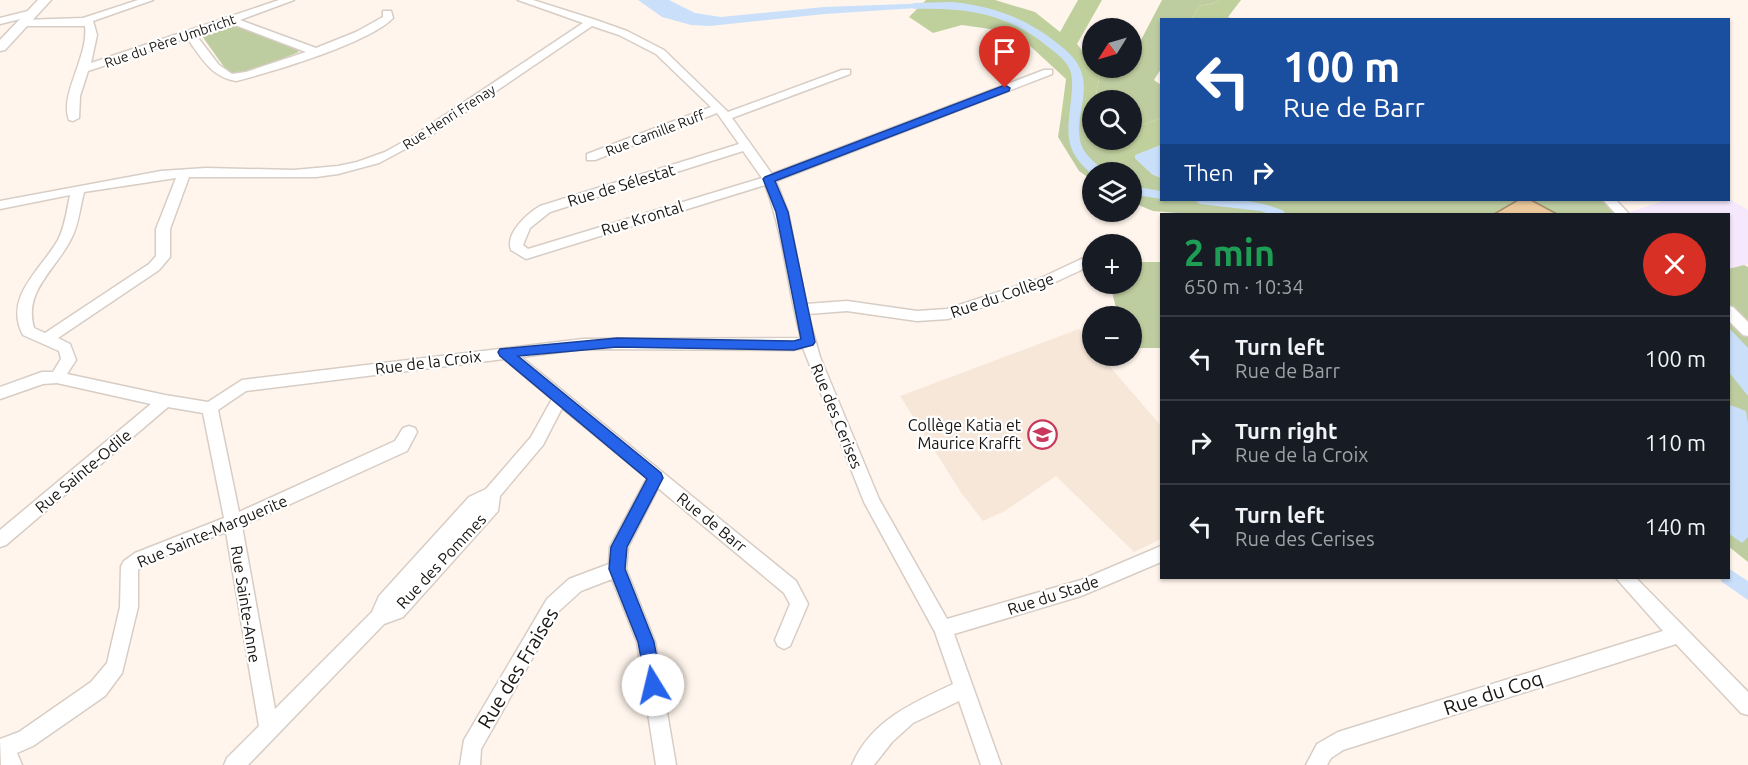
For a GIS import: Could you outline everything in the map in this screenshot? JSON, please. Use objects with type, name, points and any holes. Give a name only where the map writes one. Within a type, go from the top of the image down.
[{"type":"main road","points":[[0,48],[45,0]]},
{"type":"street","points":[[0,21],[27,18],[84,21],[148,0]]},
{"type":"street","name":"Rue du Père Umbricht","points":[[85,69],[289,0]]},
{"type":"street","name":"Rue des Cerises","points":[[524,0],[633,37],[660,52],[722,113],[769,179],[782,212],[808,342],[872,502],[943,629],[991,765]]},
{"type":"street","points":[[190,34],[221,74],[229,78],[244,76],[376,26],[388,18],[387,14]]},
{"type":"street","points":[[231,20],[314,51]]},
{"type":"street","points":[[73,118],[73,104],[85,69],[92,27],[84,21]]},
{"type":"street","name":"Rue Henri Frenay","points":[[0,205],[184,173],[241,172],[290,175],[328,172],[361,165],[416,141],[592,22]]},
{"type":"street","name":"Rue Camille Ruff","points":[[591,157],[846,72]]},
{"type":"street","points":[[769,179],[1048,72]]},
{"type":"street","name":"Rue de Sélestat","points":[[516,247],[518,237],[531,217],[545,209],[746,146]]},
{"type":"street","points":[[46,339],[154,267],[163,257],[163,229],[184,173]]},
{"type":"street","name":"Rue Krontal","points":[[516,247],[526,254],[769,179]]},
{"type":"street","points":[[57,377],[69,360],[65,348],[28,331],[23,319],[25,301],[34,280],[65,239],[78,190]]},
{"type":"street","points":[[1610,201],[1622,213]]},
{"type":"street","name":"Rue du Collège","points":[[801,309],[847,306],[918,316],[948,314],[1046,281],[1082,264]]},
{"type":"street","points":[[1730,313],[1748,330]]},
{"type":"street","name":"Rue de la Croix","points":[[210,408],[242,386],[505,352],[594,343],[794,345],[808,342]]},
{"type":"street","name":"Rue de Barr","points":[[505,352],[790,587],[799,604],[784,640]]},
{"type":"street","points":[[0,393],[42,378],[57,377],[165,401],[210,408]]},
{"type":"street","name":"Rue des Pommes","points":[[234,765],[378,618],[385,602],[475,502],[492,494],[537,441],[560,399]]},
{"type":"street","name":"Rue Sainte-Odile","points":[[0,540],[165,401]]},
{"type":"street","name":"Rue Sainte-Anne","points":[[210,408],[233,522],[268,730]]},
{"type":"street","name":"Rue Sainte-Marguerite","points":[[6,754],[98,689],[115,667],[129,607],[130,566],[141,558],[233,522],[401,446],[409,432]]},
{"type":"street","points":[[655,478],[619,547],[617,569],[646,642],[666,765]]},
{"type":"street","name":"Rue du Stade","points":[[943,629],[1040,600],[1134,567],[1160,554]]},
{"type":"street","name":"Rue des Fraises","points":[[470,765],[471,747],[553,604],[575,585],[617,569]]},
{"type":"street","points":[[1626,579],[1748,706]]},
{"type":"street","name":"Rue du Coq","points":[[1316,765],[1324,752],[1338,742],[1680,634]]},
{"type":"street","points":[[862,765],[885,735],[906,716],[963,689]]},
{"type":"shaded area","points":[[1730,199],[1748,210],[1748,264],[1730,268],[1730,213],[1627,213],[1663,201]]},
{"type":"shaded area","name":"Collège Katia et Maurice Krafft","points":[[1079,329],[1082,333],[1082,366],[1110,366],[1160,425],[1160,539],[1134,552],[1056,476],[1005,511],[983,521],[962,494],[900,396]]},
{"type":"green space","points":[[926,0],[995,0],[1035,12],[1060,32],[1078,0],[1102,0],[1092,18],[1082,18],[1082,35],[1077,44],[1082,51],[1082,78],[1099,78],[1097,90],[1082,90],[1082,117],[1061,117],[1066,79],[1029,45],[997,30],[962,25],[933,33],[909,17]]},
{"type":"green space","points":[[1162,0],[1218,0],[1199,6],[1192,18],[1160,18],[1160,71],[1154,80],[1160,84],[1160,118],[1142,125],[1142,90],[1097,90],[1099,78],[1142,78],[1142,38]]},
{"type":"green space","points":[[1218,0],[1241,0],[1228,17],[1230,18],[1192,18],[1199,6]]},
{"type":"green space","points":[[233,25],[297,49],[299,52],[243,74],[229,74],[202,36]]},
{"type":"green space","points":[[1061,117],[1082,117],[1082,150],[1106,150],[1114,162],[1082,162],[1082,173],[1058,137]]},
{"type":"green space","points":[[1160,118],[1160,145],[1121,162],[1114,162],[1105,150],[1142,150],[1142,125]]},
{"type":"green space","points":[[1135,155],[1139,162],[1120,162]]},
{"type":"green space","points":[[1142,165],[1160,178],[1160,201],[1617,201],[1628,213],[1176,213],[1153,211],[1142,206]]},
{"type":"green space","points":[[1142,262],[1160,262],[1160,348],[1142,348],[1142,306],[1116,306],[1112,294],[1142,294]]},
{"type":"green space","points":[[1744,265],[1748,267],[1748,562],[1730,548],[1730,268]]},
{"type":"water","points":[[638,0],[669,0],[695,13],[721,17],[824,7],[933,3],[932,7],[825,14],[710,26],[691,25],[662,17]]},
{"type":"water","points":[[1160,145],[1160,178],[1152,174],[1142,162],[1135,158],[1135,155]]},
{"type":"water","points":[[1730,329],[1748,348],[1748,396],[1730,374]]},
{"type":"water","points":[[1730,405],[1746,411],[1748,424],[1748,537],[1742,543],[1730,534]]},
{"type":"building","points":[[1516,201],[1533,201],[1555,213],[1496,213]]},
{"type":"waterway","points":[[914,6],[952,5],[1001,14],[1032,30],[1068,58],[1076,71],[1078,89],[1073,128],[1075,146],[1086,162]]},
{"type":"waterway","points":[[1142,192],[1160,195]]},
{"type":"waterway","points":[[1209,201],[1263,207],[1277,213]]},
{"type":"waterway","points":[[1730,578],[1748,592]]},
{"type":"place","name":"Collège Katia et Maurice Krafft","points":[[1042,434]]},
{"type":"route","points":[[653,685],[646,642],[617,569],[619,547],[655,478],[505,352],[583,344],[794,345],[808,342],[782,212],[769,179],[1005,88]]}]
